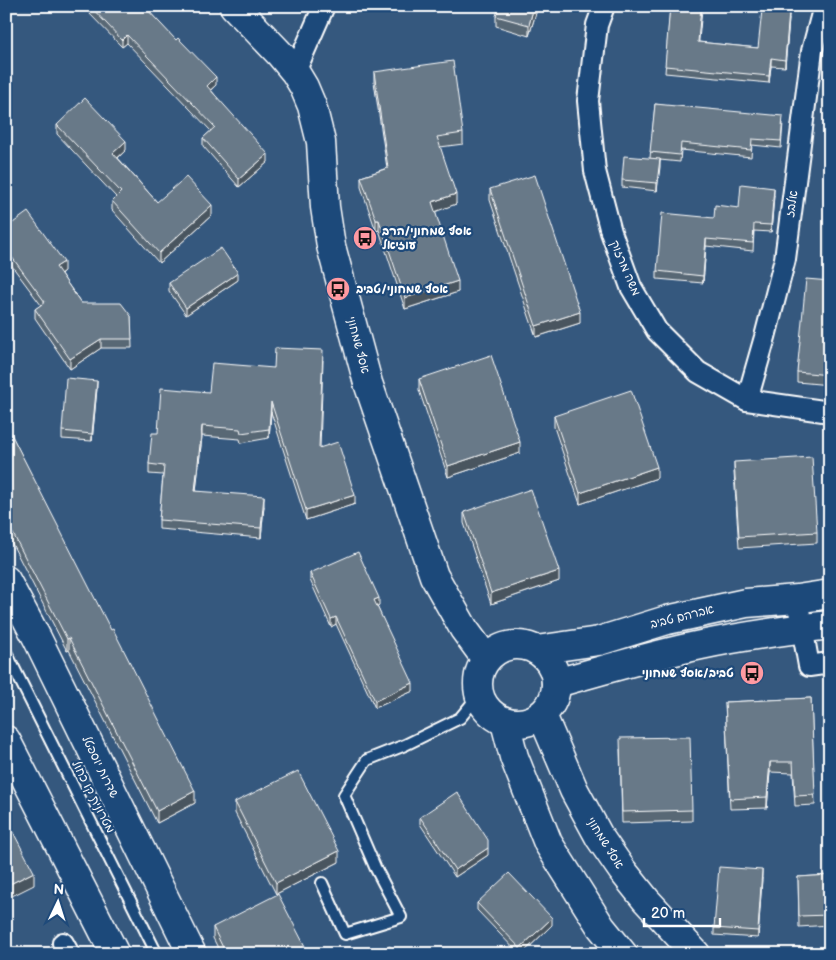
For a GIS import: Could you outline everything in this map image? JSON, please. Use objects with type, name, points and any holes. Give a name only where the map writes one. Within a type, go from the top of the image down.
[{"type":"street","name":"אסף שמחוני","points":[[234,6],[295,72],[312,106],[319,133],[322,154],[324,207],[332,246],[371,392],[434,576],[464,630],[486,659]]},
{"type":"street","points":[[295,72],[324,6]]},
{"type":"street","name":"משה מרזוק","points":[[604,6],[597,25],[588,101],[595,171],[611,232],[631,287],[658,330],[698,372],[747,400],[830,412]]},
{"type":"street","name":"אלבז","points":[[747,400],[784,259],[812,51],[824,6]]},
{"type":"street","name":"שדרות יוספטל","points":[[6,580],[37,638],[192,954]]},
{"type":"street","name":"אברהם טביב","points":[[536,650],[599,641],[667,620],[746,602],[830,594]]},
{"type":"street","points":[[797,598],[809,666],[830,663]]},
{"type":"street","points":[[556,683],[700,645],[753,635],[830,625]]},
{"type":"street","points":[[510,645],[536,650],[546,658],[554,670],[555,695],[550,706],[542,715],[531,722],[518,724],[505,722],[491,715],[481,703],[477,688],[478,672],[486,659],[497,650],[510,645]]},
{"type":"street","name":"אסף שמחוני","points":[[542,715],[574,790],[600,838],[646,900],[696,954]]},
{"type":"street","points":[[505,722],[514,757],[548,843],[602,927],[623,954]]},
{"type":"street","points":[[6,740],[115,954]]},
{"type":"lane","name":"מטרונית קו כחול","points":[[6,652],[157,954]]},
{"type":"lane","points":[[322,883],[345,934],[401,917],[375,868],[344,795],[367,760],[405,745],[460,718],[479,695]]},
{"type":"building","points":[[90,6],[144,6],[176,40],[178,38],[216,77],[207,86],[268,154],[239,179],[203,138],[215,127],[127,35],[122,40]]},
{"type":"building","points":[[499,6],[534,6],[529,25],[496,16]]},
{"type":"building","points":[[670,6],[701,6],[698,42],[758,48],[762,10],[789,12],[785,60],[771,58],[769,76],[665,66]]},
{"type":"building","points":[[453,61],[463,133],[437,137],[456,194],[432,202],[458,281],[405,298],[379,220],[376,220],[361,177],[388,168],[374,72]]},
{"type":"building","points":[[85,98],[126,141],[113,153],[157,202],[186,177],[212,205],[159,253],[112,201],[121,192],[57,125]]},
{"type":"building","points":[[655,104],[783,116],[781,141],[752,139],[751,150],[681,143],[680,155],[650,152]]},
{"type":"building","points":[[624,156],[660,159],[657,183],[622,180]]},
{"type":"building","points":[[535,175],[580,312],[536,326],[490,189]]},
{"type":"building","points":[[741,184],[774,188],[771,225],[754,224],[753,243],[706,239],[703,276],[657,271],[662,213],[714,218],[715,205],[739,208]]},
{"type":"building","points":[[28,212],[64,262],[56,267],[81,303],[121,303],[131,316],[132,339],[101,339],[70,359],[35,309],[45,302],[6,249],[6,228]]},
{"type":"building","points":[[221,248],[238,273],[186,308],[169,283]]},
{"type":"building","points":[[806,279],[830,281],[830,375],[797,372]]},
{"type":"building","points":[[275,348],[323,350],[319,448],[338,442],[355,495],[306,510],[271,402],[269,429],[241,433],[240,429],[202,426],[195,491],[264,496],[261,528],[159,520],[164,466],[149,464],[152,433],[158,433],[161,388],[209,392],[212,363],[274,368]]},
{"type":"building","points":[[491,355],[520,442],[448,466],[419,379]]},
{"type":"building","points":[[66,378],[97,381],[92,434],[62,431]]},
{"type":"building","points":[[631,390],[657,467],[580,493],[554,416]]},
{"type":"building","points":[[6,424],[195,791],[157,811],[69,638],[67,639],[6,520]]},
{"type":"building","points":[[812,457],[817,532],[739,537],[734,462]]},
{"type":"building","points":[[531,489],[559,571],[491,593],[464,512]]},
{"type":"building","points":[[358,552],[379,598],[374,600],[413,683],[375,701],[336,617],[331,619],[310,573]]},
{"type":"building","points":[[811,698],[815,795],[795,796],[793,762],[770,762],[767,797],[730,799],[725,702]]},
{"type":"building","points":[[690,737],[692,810],[622,812],[620,738]]},
{"type":"building","points":[[298,771],[339,851],[276,883],[235,802]]},
{"type":"building","points":[[457,792],[488,840],[488,848],[455,870],[420,817]]},
{"type":"building","points":[[13,832],[34,872],[6,886],[6,835]]},
{"type":"building","points":[[719,867],[762,870],[758,931],[714,928]]},
{"type":"building","points":[[509,873],[552,918],[520,948],[477,903]]},
{"type":"building","points":[[830,875],[830,915],[799,916],[798,877]]},
{"type":"building","points":[[278,894],[309,954],[226,954],[213,927]]},
{"type":"building","points":[[390,946],[394,954],[376,954]]},
{"type":"place","name":"אסף שמחוני/הרב עוזיאל","points":[[365,238]]},
{"type":"place","name":"אסף שמחוני/טביב","points":[[338,289]]},
{"type":"place","name":"טביב/אסף שמחוני","points":[[752,673]]}]
